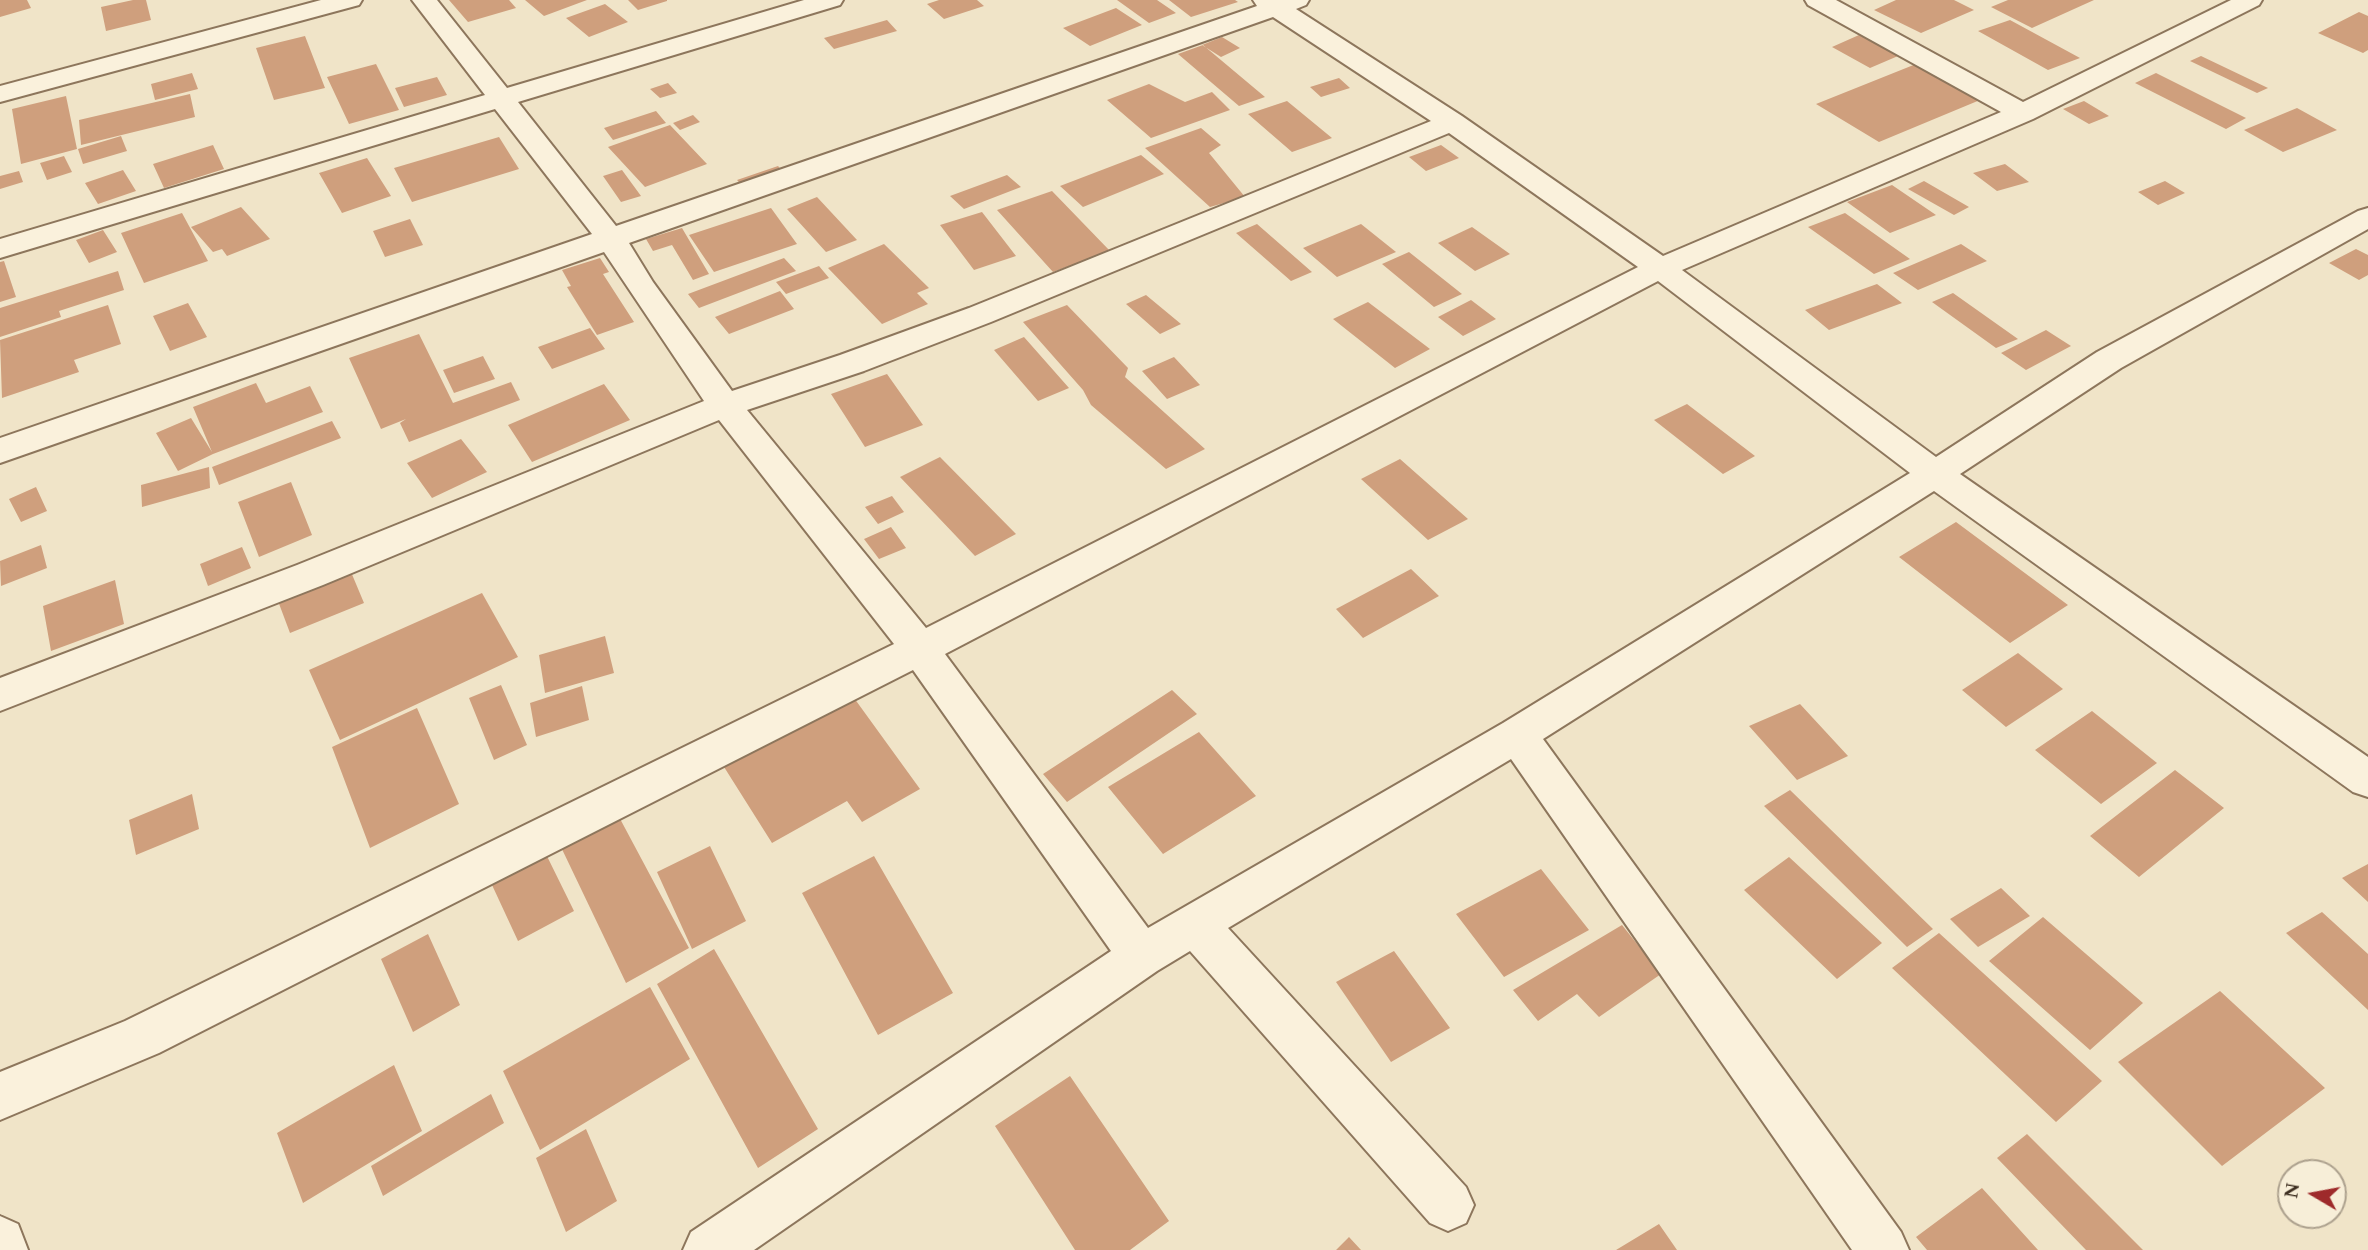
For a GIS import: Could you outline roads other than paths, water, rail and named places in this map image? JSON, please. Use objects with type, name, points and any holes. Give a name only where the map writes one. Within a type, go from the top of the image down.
[{"type":"street","points":[[0,94],[350,0]]},
{"type":"street","points":[[424,0],[611,239],[640,286],[725,405],[920,649],[1141,956]]},
{"type":"street","points":[[0,249],[831,0]]},
{"type":"street","points":[[1818,0],[2023,113]]},
{"type":"street","points":[[0,1096],[142,1037],[920,649],[1660,268],[2023,113],[2250,0]]},
{"type":"street","points":[[0,451],[611,239],[1279,2],[1660,268],[1935,474],[2368,780]]},
{"type":"street","points":[[0,695],[310,575],[725,405],[852,363],[980,314],[1452,122]]},
{"type":"street","points":[[713,1249],[1141,956],[1517,735],[1935,474],[2109,360],[2368,217]]},
{"type":"street","points":[[1517,735],[1883,1250]]},
{"type":"street","points":[[1194,923],[1448,1205]]},
{"type":"street","points":[[0,1242],[2,1250]]}]
